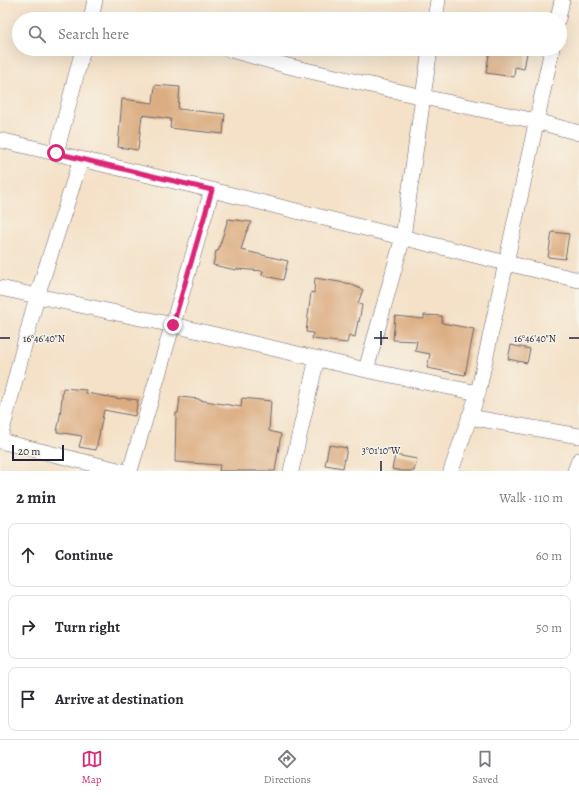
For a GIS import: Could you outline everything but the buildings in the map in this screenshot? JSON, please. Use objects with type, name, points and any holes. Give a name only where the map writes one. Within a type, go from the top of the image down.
[{"type":"street","points":[[93,12],[94,0]]},
{"type":"street","points":[[436,12],[438,0]]},
{"type":"street","points":[[559,12],[562,0]]},
{"type":"street","points":[[56,153],[81,56]]},
{"type":"street","points":[[253,56],[288,66],[422,97],[536,121],[579,133]]},
{"type":"street","points":[[366,370],[403,237],[429,56]]},
{"type":"street","points":[[451,471],[478,393],[550,56]]},
{"type":"street","points":[[0,140],[212,190],[579,280]]},
{"type":"street","points":[[81,159],[37,296],[0,440],[122,471]]},
{"type":"street","points":[[130,471],[212,190]]},
{"type":"street","points":[[0,288],[173,325],[366,370],[478,393]]},
{"type":"street","points":[[291,471],[317,358]]},
{"type":"street","points":[[469,417],[579,436]]},
{"type":"street","points":[[575,471],[579,460]]},
{"type":"route","points":[[56,153],[212,190],[173,325]]}]
